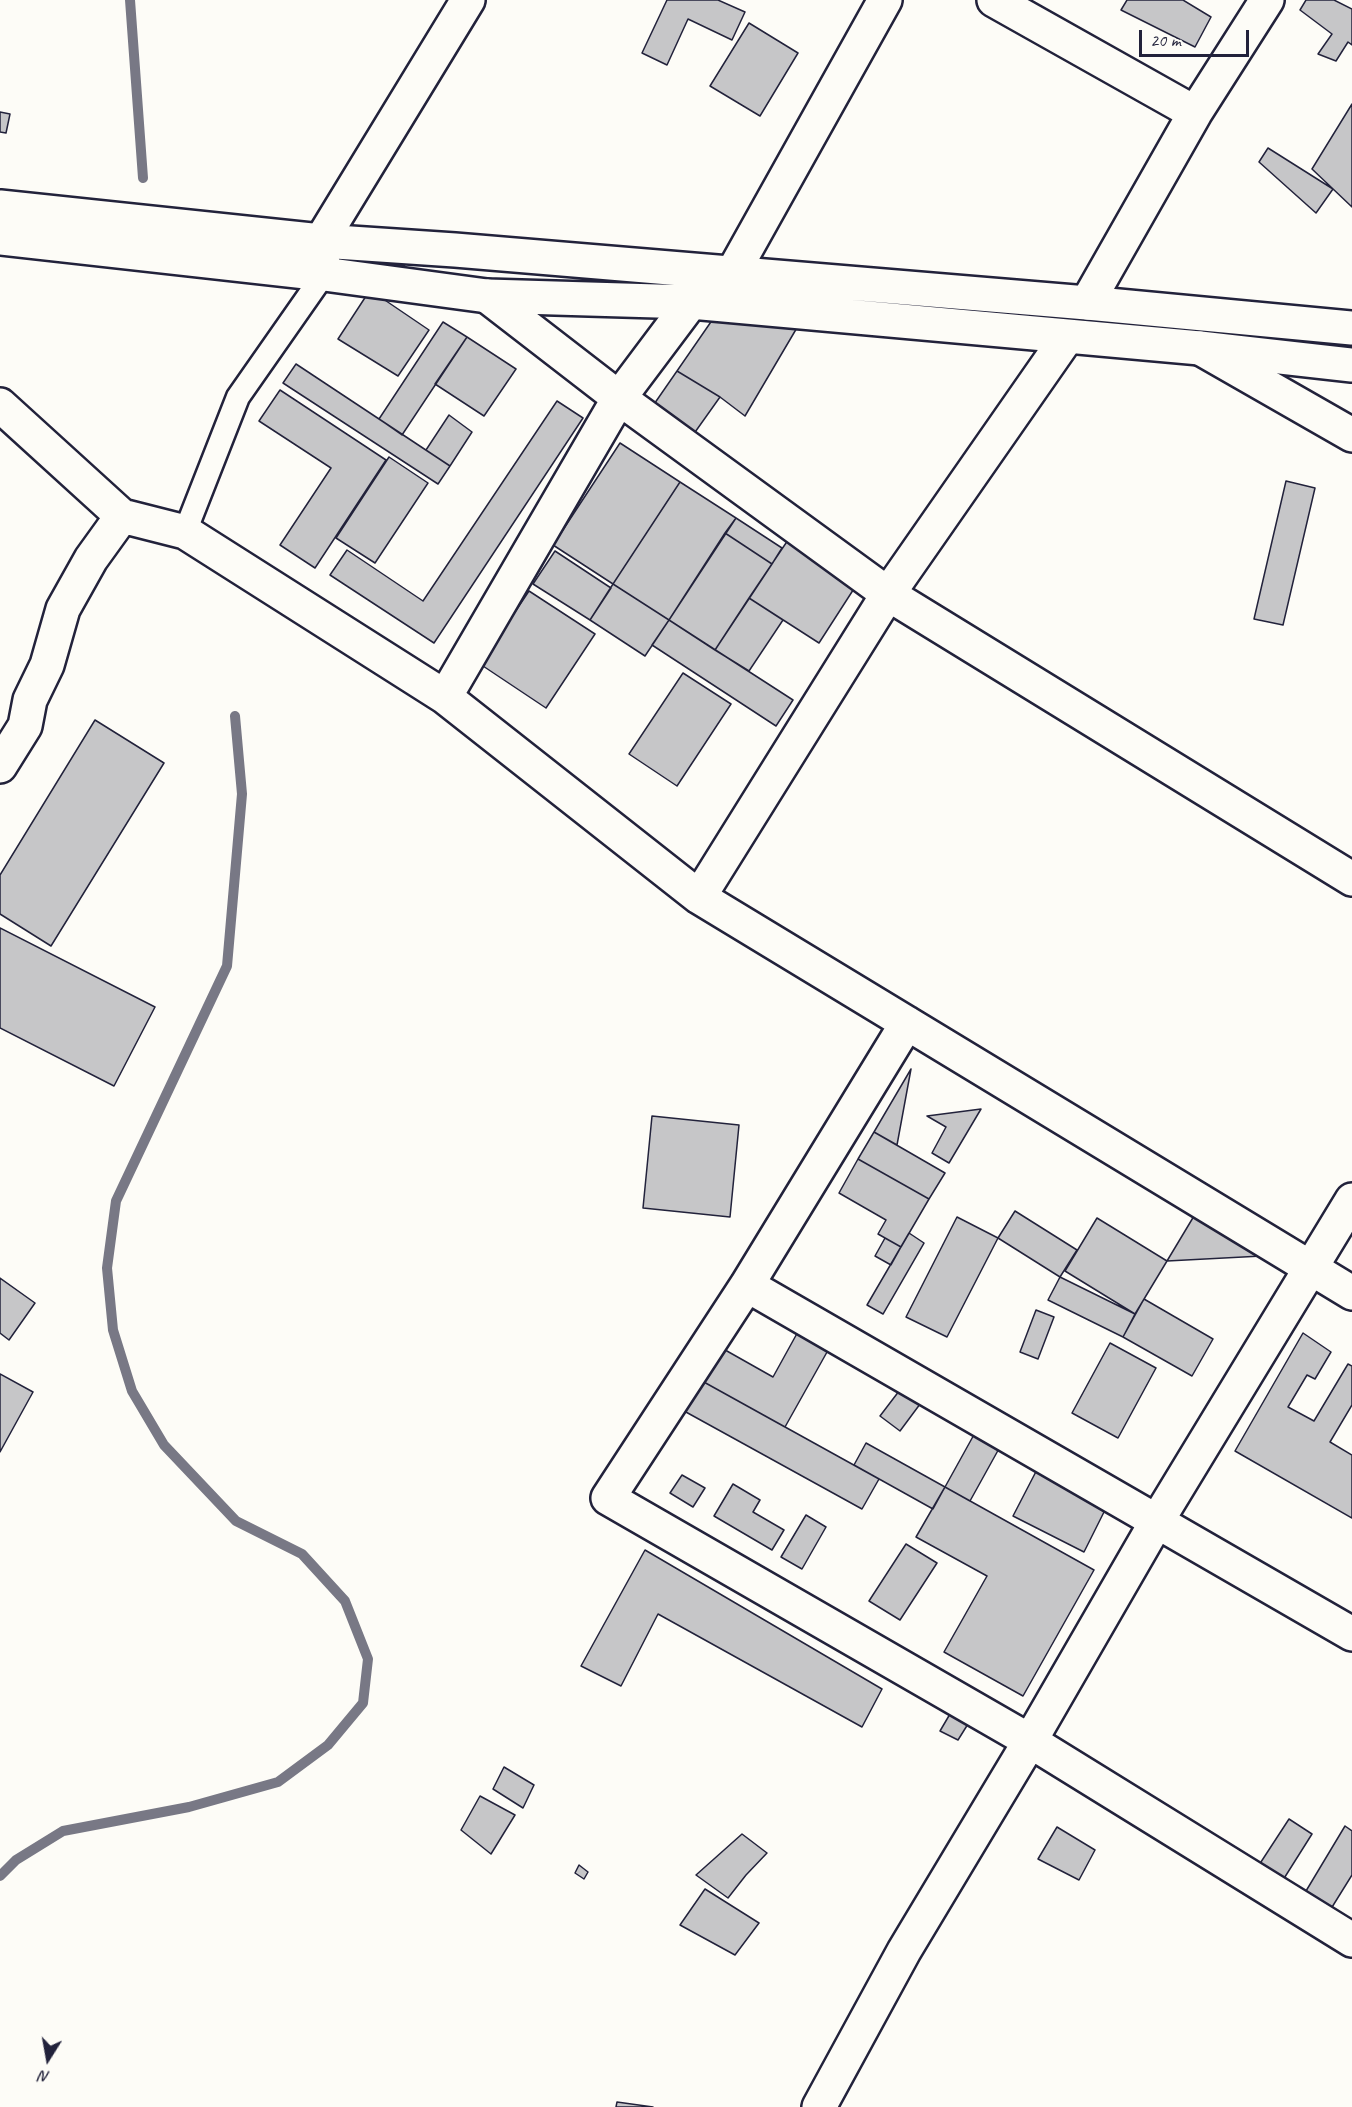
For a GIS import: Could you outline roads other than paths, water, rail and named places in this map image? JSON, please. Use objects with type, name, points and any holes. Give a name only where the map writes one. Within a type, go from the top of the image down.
[{"type":"street","points":[[324,274],[321,242],[468,0]]},
{"type":"street","points":[[446,697],[619,398],[691,302],[732,274],[885,0]]},
{"type":"street","points":[[994,0],[1195,112]]},
{"type":"street","points":[[1087,303],[1195,112],[1267,0]]},
{"type":"street","points":[[0,207],[321,242],[455,250],[1087,303],[1352,328]]},
{"type":"street","points":[[0,238],[324,274],[487,296],[691,302],[1200,348],[1352,365]]},
{"type":"street","points":[[487,296],[619,398],[888,594],[1352,879]]},
{"type":"street","points":[[699,897],[888,594],[1067,337]]},
{"type":"street","points":[[1200,348],[1352,435]]},
{"type":"street","points":[[0,405],[122,516],[184,532],[446,697],[699,897],[1352,1293]]},
{"type":"street","points":[[0,766],[25,726],[30,700],[47,665],[63,609],[91,559],[122,516]]},
{"type":"street","points":[[907,1023],[747,1285],[608,1498],[1030,1741],[1352,1940]]},
{"type":"street","points":[[819,2107],[904,1951],[1030,1741],[1157,1521],[1352,1200]]},
{"type":"street","points":[[747,1285],[1352,1634]]},
{"type":"lane","points":[[184,532],[238,397],[324,274]]},
{"type":"waterway","points":[[130,0],[143,178]]},
{"type":"waterway","points":[[0,1876],[16,1860],[63,1831],[189,1807],[278,1782],[328,1745],[363,1703],[368,1659],[345,1601],[302,1554],[236,1521],[164,1445],[132,1391],[113,1330],[107,1268],[116,1201],[227,966],[242,794],[235,716]]}]
